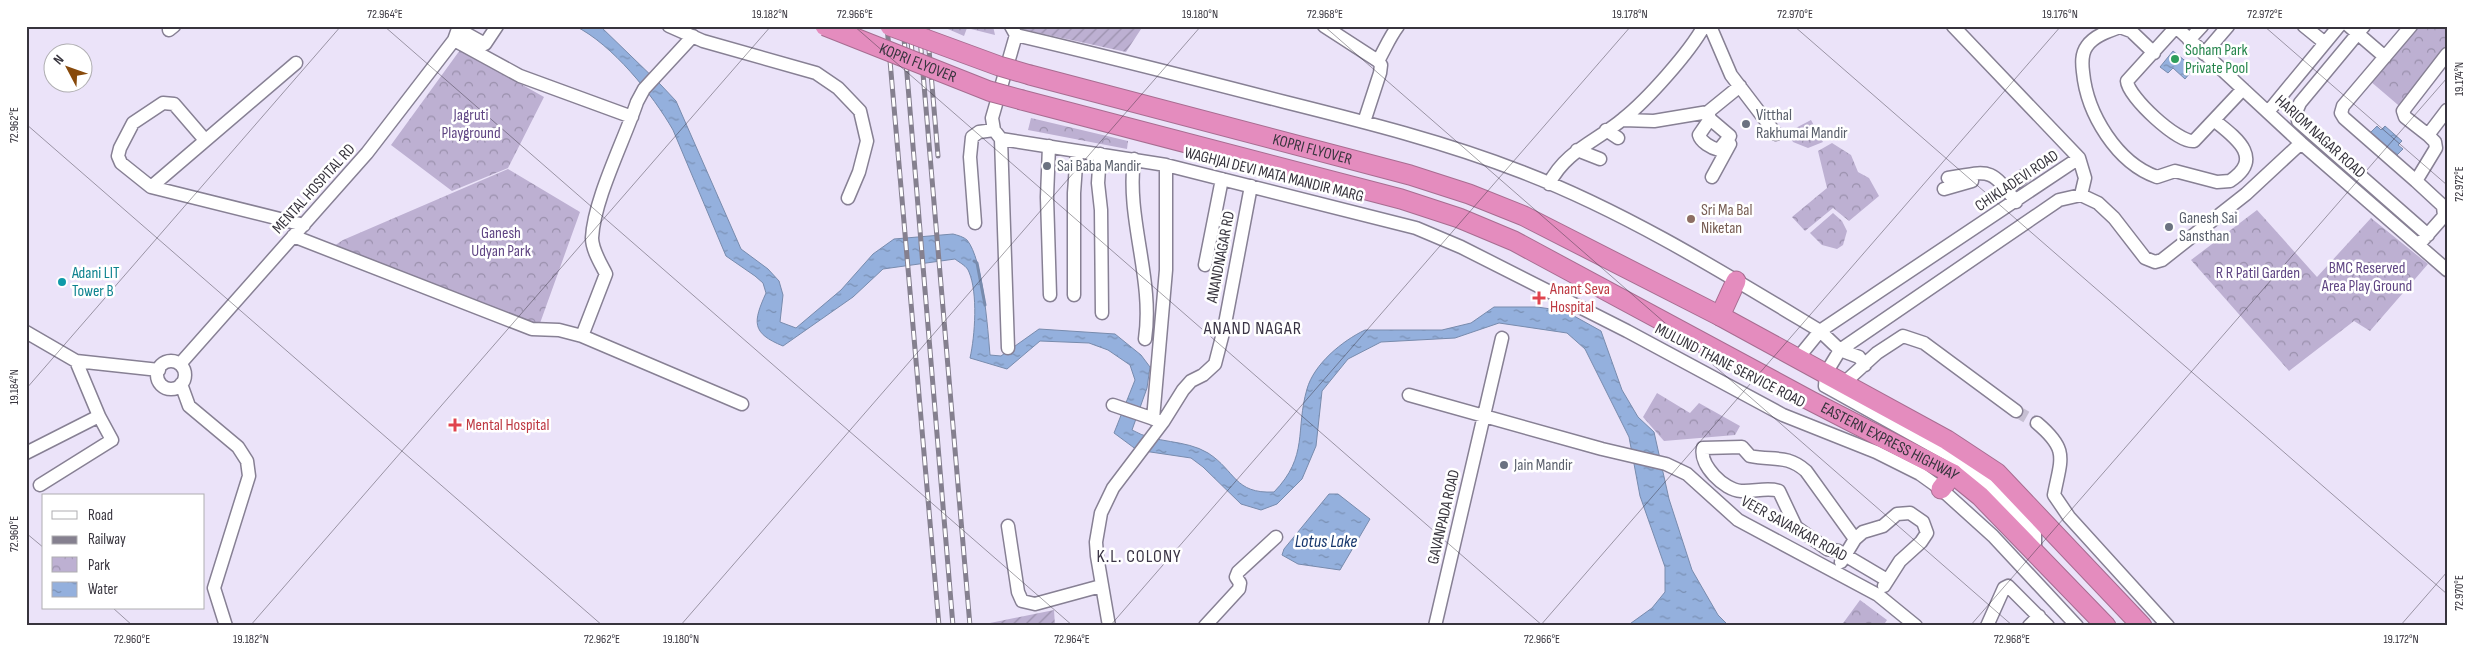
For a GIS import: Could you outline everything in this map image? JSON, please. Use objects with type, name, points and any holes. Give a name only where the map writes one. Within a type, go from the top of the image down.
[{"type":"highway","name":"KOPRI FLYOVER","points":[[825,26],[989,91],[1401,199],[1459,218],[1514,241],[1634,307]]},
{"type":"highway","name":"KOPRI FLYOVER","points":[[890,26],[998,66],[1410,175],[1469,194],[1524,216],[1720,316]]},
{"type":"highway","points":[[1720,316],[1736,281]]},
{"type":"highway","name":"EASTERN EXPRESS HIGHWAY","points":[[1634,307],[1947,481],[1980,496],[2106,626]]},
{"type":"highway","name":"EASTERN EXPRESS HIGHWAY","points":[[1720,316],[1948,440],[1997,473],[2142,626]]},
{"type":"street","points":[[457,32],[485,44],[497,26]]},
{"type":"street","points":[[1324,26],[1381,57]]},
{"type":"street","points":[[1364,122],[1380,73],[1381,57],[1385,44],[1398,26]]},
{"type":"street","points":[[1381,57],[1391,48],[1407,26]]},
{"type":"street","points":[[1549,184],[1554,173],[1577,150],[1622,120],[1646,98],[1704,26]]},
{"type":"street","points":[[1710,26],[1725,63],[1776,134]]},
{"type":"street","name":"CHIKLADEVI ROAD","points":[[1798,358],[1820,331],[2013,204],[2079,158],[1953,26]]},
{"type":"street","points":[[2204,54],[2228,26]]},
{"type":"street","points":[[2304,26],[2325,43]]},
{"type":"street","points":[[2268,112],[2339,26]]},
{"type":"street","points":[[2411,26],[2344,106],[2341,113],[2344,118],[2443,206],[2444,216],[2419,246]]},
{"type":"street","points":[[672,27],[693,36],[816,73],[838,88],[860,112],[867,140],[859,172],[848,198]]},
{"type":"street","points":[[2154,52],[2131,31],[2120,27],[2094,40],[2083,54],[2084,85],[2097,122],[2134,167],[2156,177],[2175,170],[2217,182],[2230,181],[2243,167],[2246,154],[2242,143],[2215,120]]},
{"type":"street","points":[[2175,27],[2154,52],[2127,79],[2127,84],[2132,94],[2153,116],[2189,142],[2194,142],[2243,89]]},
{"type":"street","name":"HARIOM NAGAR ROAD","points":[[2175,27],[2196,31],[2204,54],[2301,143],[2447,270]]},
{"type":"street","points":[[2385,57],[2357,29],[2300,103],[2297,110],[2298,120],[2428,235]]},
{"type":"street","points":[[1008,348],[997,134],[992,118],[1014,31],[1364,122],[1473,154],[1549,184],[1612,212],[1736,281],[1820,331],[1840,350],[1859,356],[1865,365]]},
{"type":"street","points":[[457,32],[520,76],[632,117]]},
{"type":"street","name":"MENTAL HOSPITAL RD","points":[[180,364],[367,153],[457,32]]},
{"type":"street","points":[[582,336],[606,274],[598,260],[592,240],[597,209],[637,102],[644,89],[693,36]]},
{"type":"street","points":[[2416,181],[2436,148],[2435,142],[2405,117],[2403,111],[2447,54]]},
{"type":"street","points":[[151,187],[296,63]]},
{"type":"street","points":[[1622,120],[1654,121],[1710,113],[1740,86]]},
{"type":"street","points":[[205,140],[174,104],[168,102],[163,103],[133,123],[118,156],[121,163],[151,187],[304,225]]},
{"type":"street","points":[[2428,135],[2447,110]]},
{"type":"street","points":[[1710,113],[1735,137],[1712,177]]},
{"type":"street","points":[[1606,130],[1618,138]]},
{"type":"street","points":[[975,223],[970,157],[972,137],[979,132],[997,134]]},
{"type":"street","name":"WAGHJAI DEVI MATA MANDIR MARG","points":[[997,134],[1077,151],[1166,164],[1416,228],[1461,247],[1626,331]]},
{"type":"street","points":[[2035,552],[2035,534],[1989,486],[1960,460],[1825,386],[1826,373],[1840,350],[2059,200],[2081,196],[2098,202],[2114,218],[2145,258],[2155,262],[2168,256],[2246,194],[2301,143]]},
{"type":"street","points":[[1049,146],[1047,188],[1050,295]]},
{"type":"street","points":[[1577,150],[1600,159]]},
{"type":"street","points":[[1074,295],[1074,193],[1077,151]]},
{"type":"street","points":[[1100,154],[1098,183],[1101,213],[1102,313]]},
{"type":"street","points":[[2079,158],[2085,178],[2081,196]]},
{"type":"street","points":[[1134,159],[1132,186],[1147,295],[1148,322],[1145,339]]},
{"type":"street","points":[[1113,405],[1158,420],[1166,270],[1166,164]]},
{"type":"street","points":[[1986,173],[1998,178],[2013,204],[1990,181],[1976,180],[1946,184],[1986,173]]},
{"type":"street","points":[[2006,190],[2024,176]]},
{"type":"street","points":[[1204,265],[1222,179]]},
{"type":"street","name":"ANANDNAGAR RD","points":[[1109,626],[1101,586],[1096,542],[1101,513],[1112,488],[1151,437],[1158,420],[1190,381],[1203,375],[1215,364],[1226,320],[1251,186]]},
{"type":"street","points":[[293,236],[532,329],[559,330],[582,336],[742,404]]},
{"type":"street","name":"MULUND THANE SERVICE ROAD","points":[[1626,331],[1783,415],[1876,452],[1920,474],[1947,481],[1994,536],[2077,626]]},
{"type":"street","points":[[26,332],[76,361],[158,370]]},
{"type":"street","points":[[1844,383],[1877,353],[1903,336],[1924,343],[2016,411]]},
{"type":"street","name":"GAVANPADA ROAD","points":[[1435,626],[1460,528],[1483,414],[1502,338]]},
{"type":"street","points":[[40,485],[112,440],[99,416],[76,361]]},
{"type":"street","points":[[181,384],[172,388],[164,386],[158,379],[158,370],[168,361],[180,364],[185,372],[181,384],[189,406],[238,447],[247,461],[249,476],[214,588],[226,626]]},
{"type":"street","name":"VEER SAVARKAR ROAD","points":[[1409,395],[1662,462],[1687,474],[1738,520],[1836,570],[1878,595],[1916,626]]},
{"type":"street","points":[[26,453],[99,416]]},
{"type":"street","points":[[2037,423],[2058,443],[2061,453],[2054,495],[2069,517],[2168,626]]},
{"type":"street","points":[[1855,539],[1798,464],[1786,459],[1750,456],[1742,447],[1704,447],[1702,452],[1711,475],[1732,488],[1741,491],[1779,491],[1796,527],[1827,549],[1846,554],[1887,580]]},
{"type":"street","points":[[1720,505],[1732,488]]},
{"type":"street","points":[[1836,570],[1855,539],[1867,530],[1883,526],[1897,514],[1910,513],[1923,522],[1927,529],[1925,537],[1900,560],[1878,595]]},
{"type":"street","points":[[1008,526],[1018,592],[1022,601],[1035,604],[1101,586]]},
{"type":"street","points":[[1205,626],[1240,589],[1240,584],[1236,577],[1238,572],[1276,537]]},
{"type":"street","points":[[1987,626],[2004,588],[2008,586],[2048,626]]},
{"type":"street","points":[[2056,626],[2068,615]]},
{"type":"street","points":[[2029,626],[2039,616]]},
{"type":"green space","points":[[941,26],[993,26],[995,35],[967,28],[964,36]]},
{"type":"green space","points":[[1019,26],[1143,26],[1126,52],[1021,29]]},
{"type":"green space","points":[[2419,26],[2447,26],[2447,51],[2404,110],[2370,81]]},
{"type":"green space","name":"Jagruti Playground","points":[[460,50],[544,97],[508,168],[452,191],[391,145]]},
{"type":"green space","points":[[1031,118],[1128,141],[1127,149],[1028,130]]},
{"type":"green space","points":[[1811,120],[1823,142],[1808,148],[1793,142],[1788,132]]},
{"type":"green space","points":[[1832,143],[1851,155],[1858,172],[1869,178],[1879,196],[1849,221],[1833,208],[1805,231],[1792,217],[1827,188],[1818,151]]},
{"type":"green space","name":"Ganesh Udyan Park","points":[[508,169],[580,212],[539,326],[334,246],[343,240]]},
{"type":"green space","name":"R R Patil Garden","points":[[2257,210],[2317,277],[2371,218],[2428,264],[2370,331],[2354,321],[2289,371],[2191,260]]},
{"type":"green space","points":[[1833,213],[1842,221],[1847,231],[1843,245],[1837,249],[1822,245],[1810,233]]},
{"type":"green space","points":[[1657,393],[1690,413],[1699,403],[1740,426],[1735,435],[1664,441],[1643,417]]},
{"type":"green space","points":[[1860,600],[1887,620],[1883,626],[1841,626]]},
{"type":"green space","points":[[1054,610],[1055,626],[990,626],[990,623]]},
{"type":"water","points":[[575,26],[600,26],[676,101],[741,249],[768,269],[779,281],[783,295],[780,322],[796,328],[841,290],[873,254],[894,239],[953,234],[967,240],[977,263],[984,296],[990,355],[1001,356],[1039,329],[1115,334],[1141,355],[1150,367],[1147,388],[1132,430],[1151,438],[1190,445],[1208,453],[1236,480],[1251,489],[1261,492],[1274,492],[1285,479],[1297,454],[1304,404],[1311,380],[1322,362],[1347,340],[1365,330],[1442,330],[1471,323],[1494,307],[1537,307],[1565,311],[1601,331],[1622,390],[1638,417],[1654,432],[1669,499],[1692,570],[1718,615],[1729,626],[1627,626],[1652,608],[1665,592],[1665,567],[1640,496],[1629,437],[1585,349],[1567,333],[1499,323],[1455,338],[1381,342],[1348,359],[1322,391],[1316,446],[1302,479],[1277,504],[1261,510],[1241,504],[1203,467],[1191,458],[1137,450],[1114,433],[1135,380],[1130,365],[1108,350],[1089,343],[1040,341],[1007,369],[970,358],[974,327],[974,291],[968,270],[955,259],[883,269],[853,297],[783,346],[773,341],[760,331],[758,326],[757,319],[766,293],[763,283],[726,256],[673,130],[665,116],[643,86],[617,58],[589,34]]},
{"type":"water","name":"Soham Park Private Pool","points":[[2173,51],[2194,68],[2185,79],[2173,68],[2168,73],[2160,67]]},
{"type":"water","points":[[2377,126],[2381,130],[2385,126],[2402,141],[2398,145],[2403,149],[2396,156],[2370,133]]},
{"type":"water","name":"Lotus Lake","points":[[1329,494],[1338,494],[1370,519],[1340,570],[1298,564],[1282,555],[1284,549]]},
{"type":"waterway","points":[[974,261],[977,263],[985,305]]},
{"type":"tunnel","points":[[2016,411],[2037,423]]},
{"type":"railway","points":[[887,26],[939,626]]},
{"type":"railway","points":[[903,26],[953,626]]},
{"type":"railway","points":[[910,26],[913,66]]},
{"type":"railway","points":[[919,26],[970,626]]},
{"type":"railway","points":[[927,26],[938,156]]},
{"type":"place","name":"Soham Park Private Pool","points":[[2175,59]]},
{"type":"place","name":"Vitthal Rakhumai Mandir","points":[[1746,124]]},
{"type":"place","name":"Sai Baba Mandir","points":[[1047,166]]},
{"type":"place","name":"Sri Ma Bal Niketan","points":[[1691,219]]},
{"type":"place","name":"Ganesh Sai Sansthan","points":[[2169,227]]},
{"type":"place","name":"Adani LIT Tower B","points":[[62,282]]},
{"type":"place","name":"Anant Seva Hospital","points":[[1539,298]]},
{"type":"place","name":"Mental Hospital","points":[[455,425]]},
{"type":"place","name":"Jain Mandir","points":[[1504,465]]},
{"type":"district","name":"ANAND NAGAR","points":[[1253,328]]},
{"type":"district","name":"K.L. COLONY","points":[[1139,556]]},
{"type":"park label","name":"BMC Reserved Area Play Ground","points":[[2367,277]]}]
